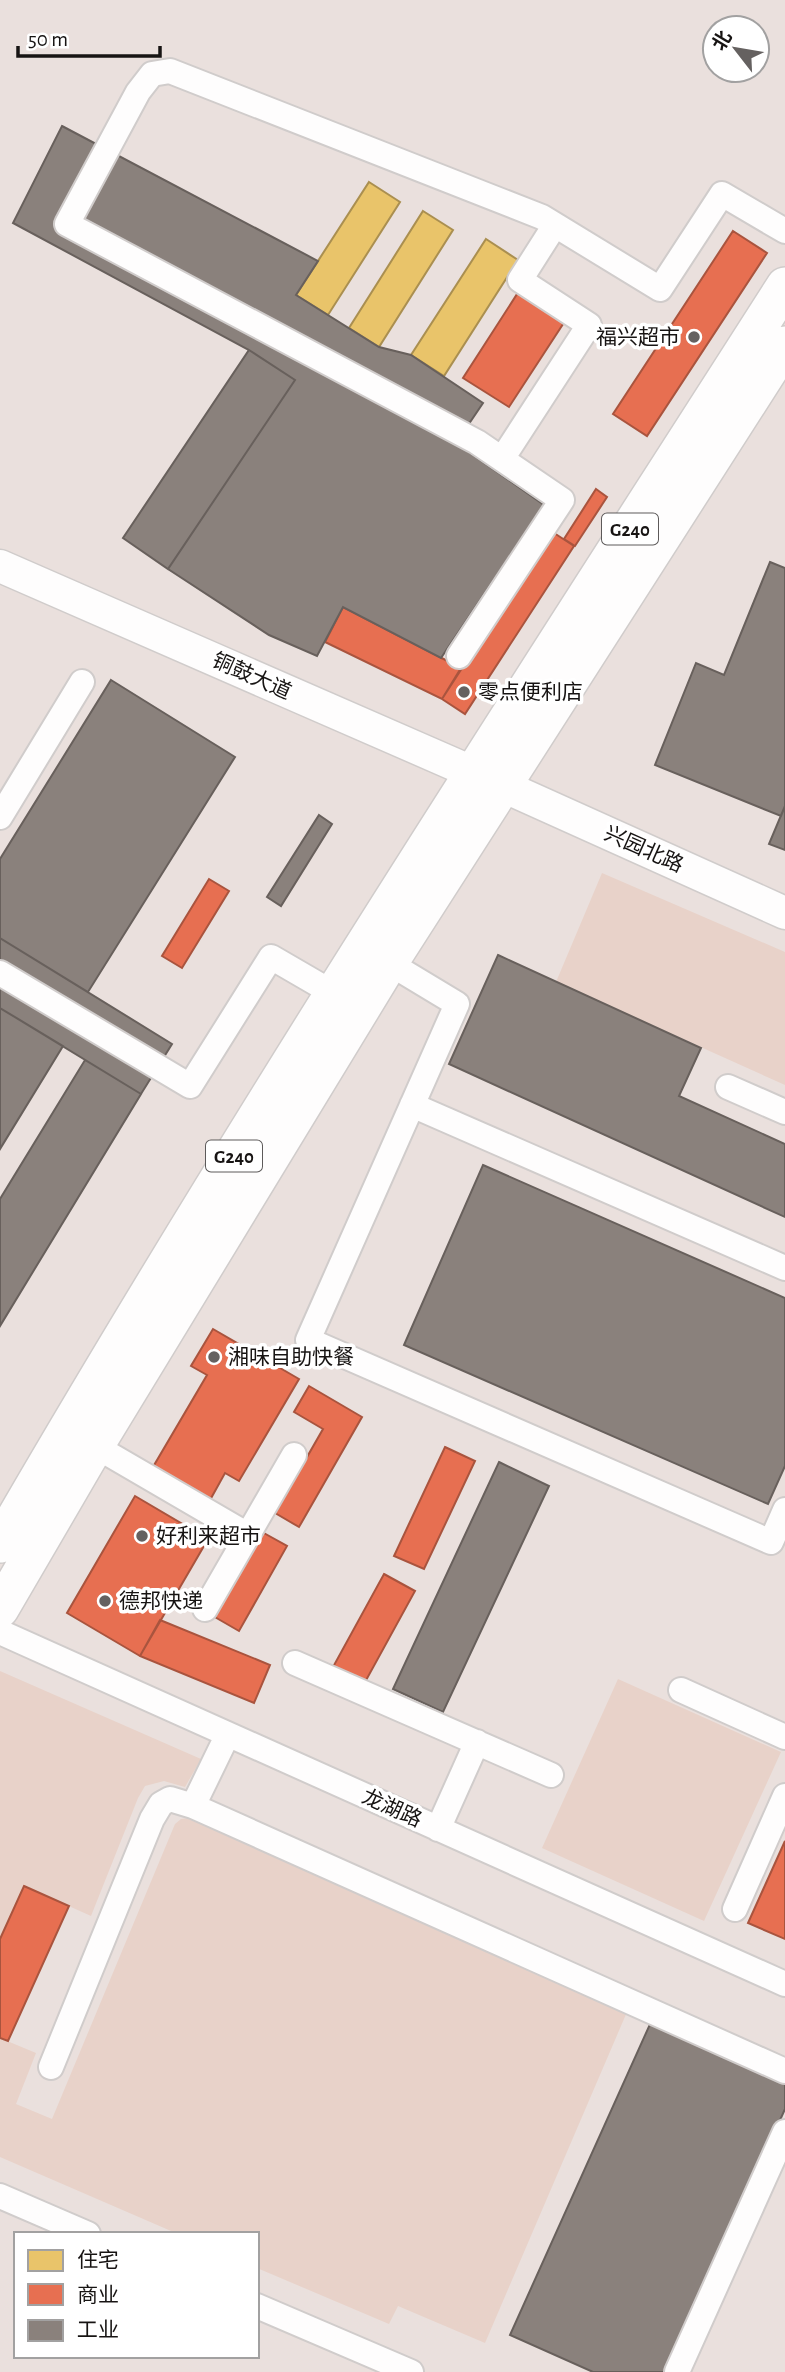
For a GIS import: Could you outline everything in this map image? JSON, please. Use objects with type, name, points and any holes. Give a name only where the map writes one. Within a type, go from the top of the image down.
[{"type":"highway","name":"G240","points":[[0,1609],[95,1446],[389,963],[489,779],[785,286]]},
{"type":"highway","name":"G240","points":[[0,1544],[65,1431],[333,993],[489,779],[785,345]]},
{"type":"main road","name":"铜鼓大道","points":[[0,566],[489,779]]},
{"type":"main road","name":"兴园北路","points":[[489,779],[785,913]]},
{"type":"street","points":[[459,656],[562,500],[477,442],[67,224],[138,92],[152,74],[170,71],[542,216],[660,289],[722,194],[785,231]]},
{"type":"street","points":[[502,459],[589,325],[520,280],[555,225]]},
{"type":"street","points":[[0,817],[82,682]]},
{"type":"street","points":[[0,973],[190,1086],[271,957],[333,993]]},
{"type":"street","points":[[389,963],[457,1004],[308,1340],[771,1542],[785,1510]]},
{"type":"street","points":[[728,1087],[785,1112]]},
{"type":"street","points":[[412,1105],[785,1268]]},
{"type":"street","points":[[95,1446],[248,1535]]},
{"type":"street","points":[[205,1609],[294,1455]]},
{"type":"street","name":"龙湖路","points":[[0,1632],[785,1984]]},
{"type":"street","points":[[295,1662],[551,1775]]},
{"type":"street","points":[[681,1690],[785,1737]]},
{"type":"street","points":[[193,1806],[227,1736]]},
{"type":"street","points":[[438,1829],[477,1742]]},
{"type":"street","points":[[735,1909],[785,1796]]},
{"type":"street","points":[[51,2067],[156,1811],[160,1804],[170,1798],[785,2071]]},
{"type":"street","points":[[677,2372],[785,2132]]},
{"type":"street","points":[[0,2196],[83,2232]]},
{"type":"street","points":[[259,2307],[411,2372]]},
{"type":"shaded area","points":[[0,0],[785,0],[785,2372],[0,2372]]},
{"type":"shaded area","points":[[602,873],[785,952],[785,1085],[556,982]]},
{"type":"shaded area","points":[[0,1671],[201,1759],[185,1787],[164,1781],[145,1786],[91,1916],[24,1886],[0,1939]]},
{"type":"shaded area","points":[[618,1679],[781,1752],[704,1921],[542,1848]]},
{"type":"shaded area","points":[[189,1818],[627,2012],[485,2343],[398,2306],[389,2324],[259,2269],[259,2232],[173,2232],[0,2157],[0,2038],[36,2053],[16,2104],[52,2119],[175,1824],[181,1819]]},
{"type":"building: 住宅","points":[[369,182],[400,202],[328,315],[296,295]]},
{"type":"building: 住宅","points":[[423,211],[453,230],[379,347],[349,328]]},
{"type":"building: 住宅","points":[[486,239],[518,260],[444,376],[411,355]]},
{"type":"building: 商业","points":[[733,231],[767,253],[647,436],[613,414]]},
{"type":"building: 商业","points":[[519,291],[565,321],[509,407],[463,378]]},
{"type":"building: 商业","points":[[596,489],[607,497],[575,546],[564,539]]},
{"type":"building: 商业","points":[[551,531],[574,546],[465,714],[442,699]]},
{"type":"building: 商业","points":[[343,607],[461,668],[442,699],[325,642]]},
{"type":"building: 商业","points":[[209,879],[229,891],[182,968],[162,956]]},
{"type":"building: 商业","points":[[213,1329],[299,1379],[239,1481],[225,1473],[210,1500],[153,1467],[207,1375],[191,1366]]},
{"type":"building: 商业","points":[[309,1386],[362,1417],[299,1527],[275,1513],[323,1429],[294,1412]]},
{"type":"building: 商业","points":[[445,1447],[475,1461],[424,1569],[394,1556]]},
{"type":"building: 商业","points":[[135,1496],[208,1539],[140,1656],[67,1613]]},
{"type":"building: 商业","points":[[262,1532],[287,1546],[239,1631],[213,1616]]},
{"type":"building: 商业","points":[[384,1574],[415,1591],[364,1684],[333,1667]]},
{"type":"building: 商业","points":[[160,1620],[270,1665],[254,1703],[140,1656]]},
{"type":"building: 商业","points":[[785,1841],[785,1939],[748,1923]]},
{"type":"building: 商业","points":[[24,1886],[69,1906],[8,2041],[0,2038],[0,1939]]},
{"type":"building: 工业","points":[[62,126],[318,261],[296,295],[379,347],[411,355],[483,403],[456,443],[544,505],[441,658],[343,607],[317,656],[269,635],[168,569],[295,380],[249,350],[13,223]]},
{"type":"building: 工业","points":[[249,350],[295,380],[168,569],[123,538]]},
{"type":"building: 工业","points":[[770,562],[785,568],[785,806],[781,816],[655,765],[696,663],[724,675]]},
{"type":"building: 工业","points":[[111,680],[235,757],[88,992],[0,938],[0,859]]},
{"type":"building: 工业","points":[[785,806],[785,850],[769,844]]},
{"type":"building: 工业","points":[[319,815],[332,824],[281,906],[267,897]]},
{"type":"building: 工业","points":[[0,938],[172,1044],[141,1094],[0,1008]]},
{"type":"building: 工业","points":[[498,955],[701,1048],[679,1096],[785,1144],[785,1217],[449,1064]]},
{"type":"building: 工业","points":[[0,1008],[63,1046],[0,1149]]},
{"type":"building: 工业","points":[[85,1060],[141,1094],[0,1326],[0,1199]]},
{"type":"building: 工业","points":[[483,1165],[785,1298],[785,1466],[768,1504],[404,1345]]},
{"type":"building: 工业","points":[[499,1462],[549,1486],[443,1712],[393,1689]]},
{"type":"building: 工业","points":[[651,2022],[785,2082],[785,2109],[667,2372],[593,2372],[510,2335]]},
{"type":"place","name":"福兴超市","points":[[694,337]]},
{"type":"place","name":"零点便利店","points":[[464,692]]},
{"type":"place","name":"湘味自助快餐","points":[[214,1357]]},
{"type":"place","name":"好利来超市","points":[[142,1536]]},
{"type":"place","name":"德邦快递","points":[[105,1601]]}]
